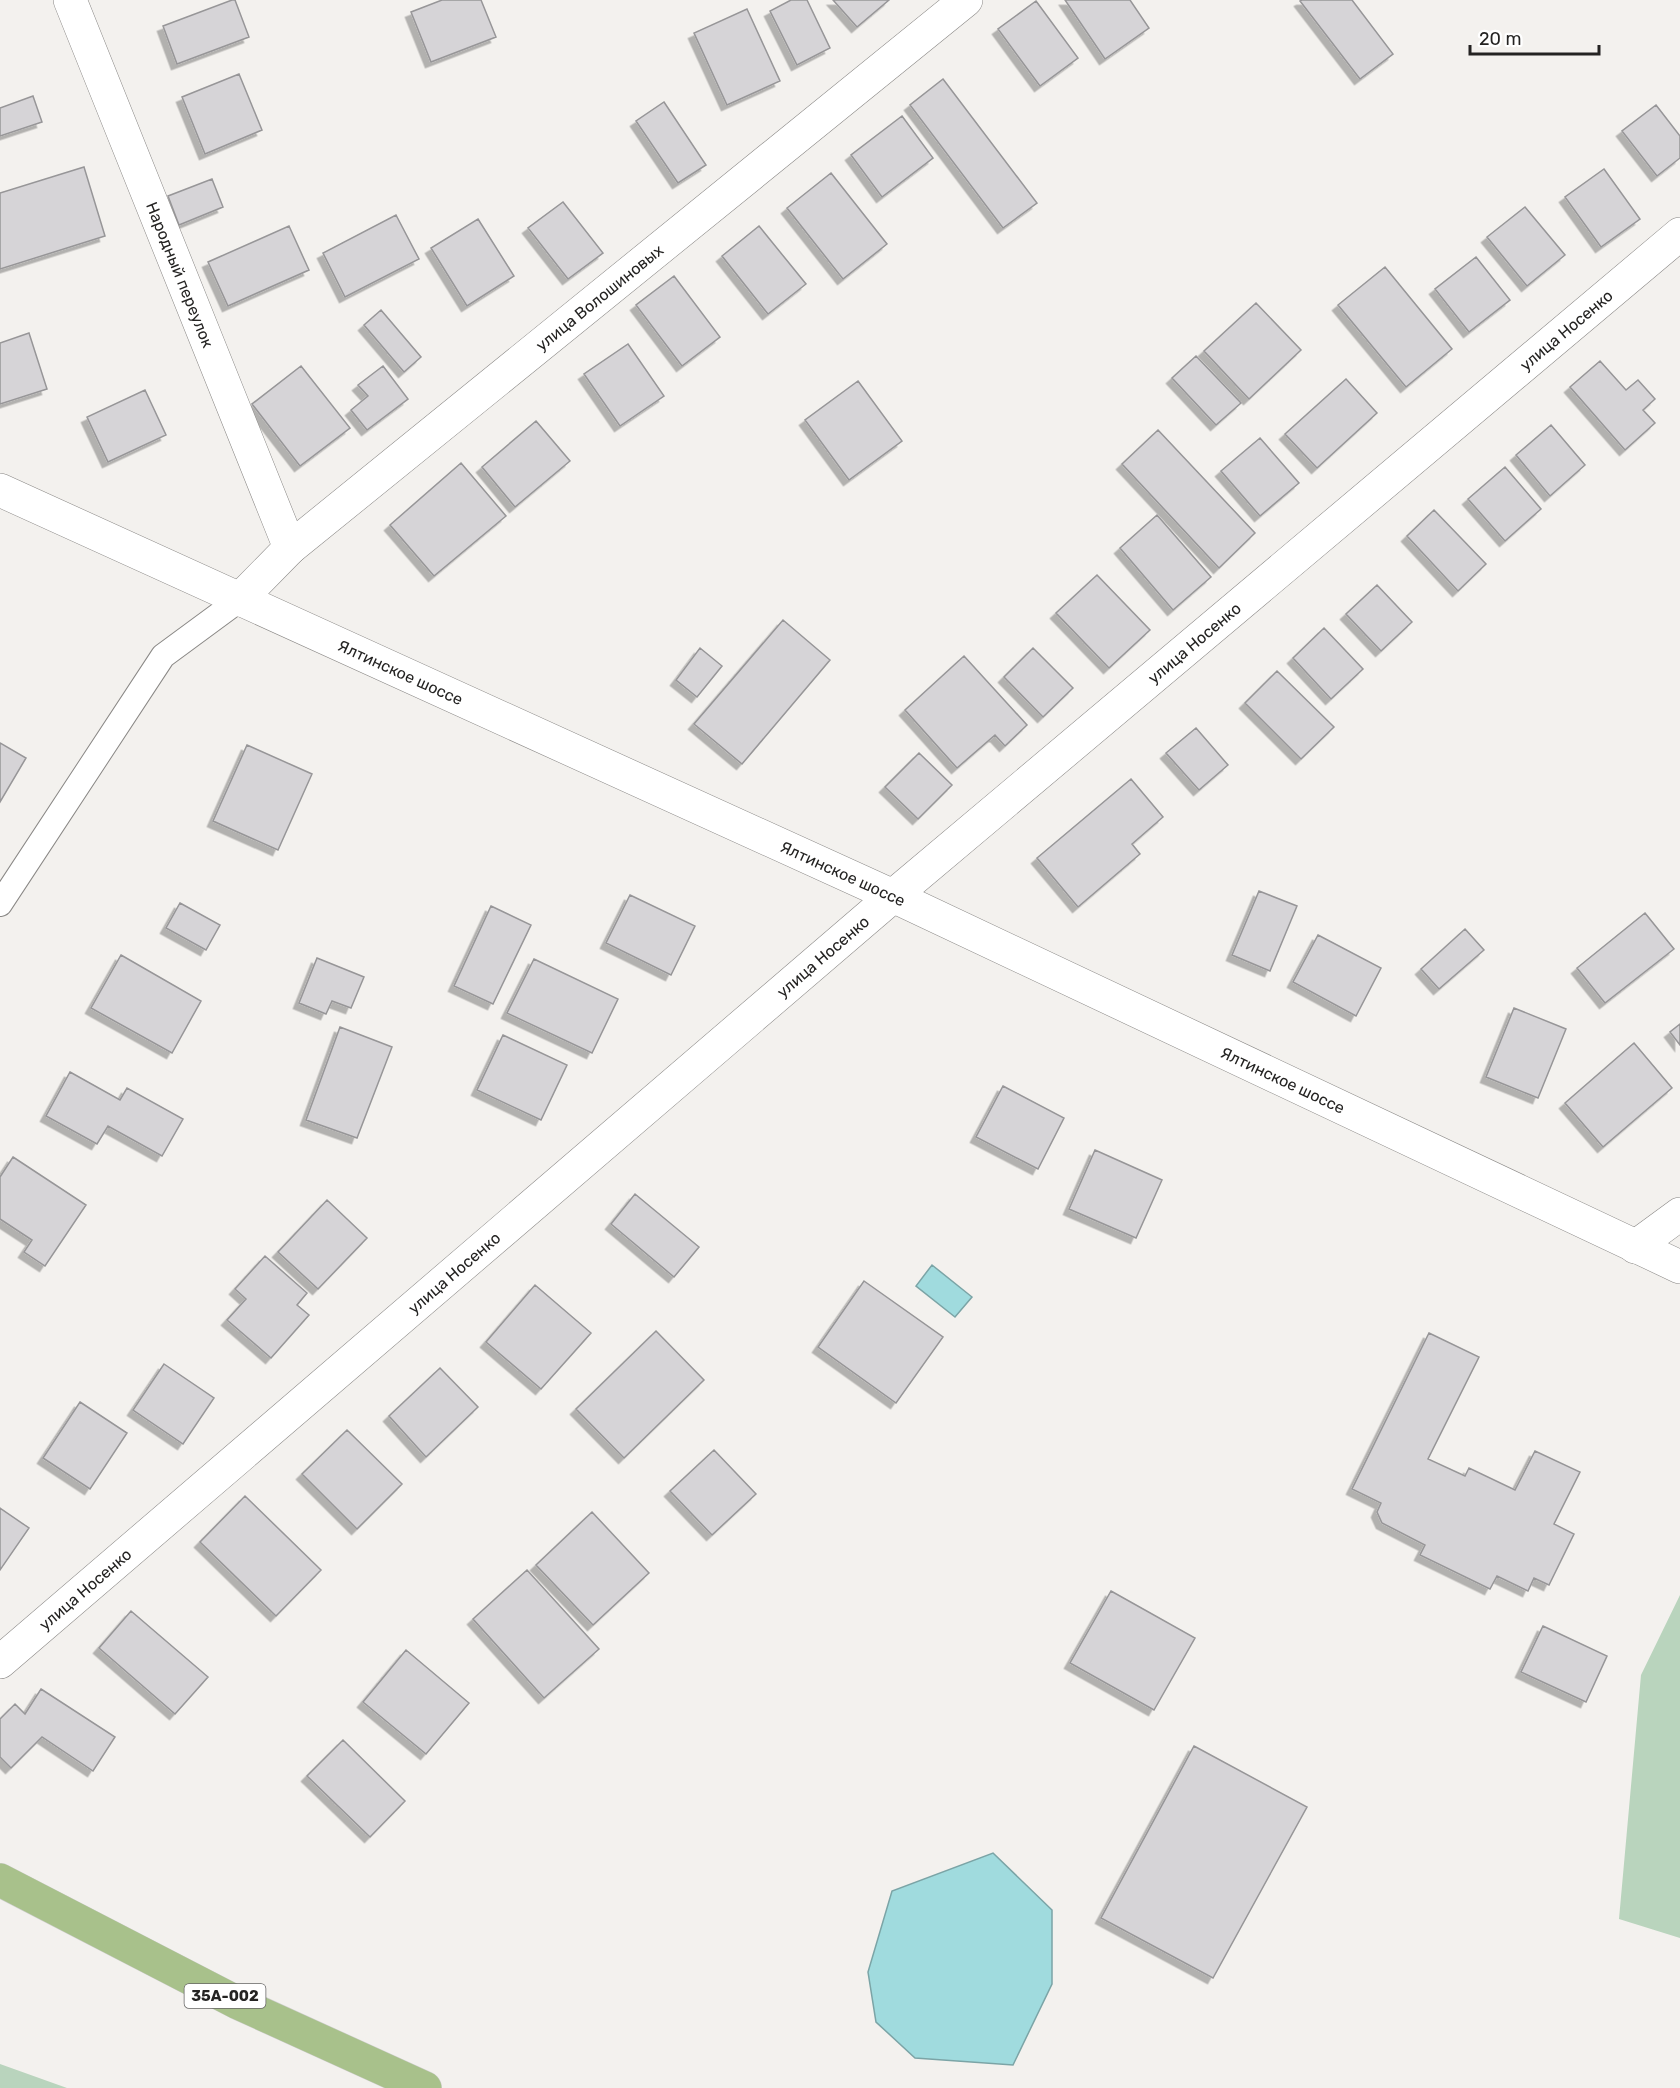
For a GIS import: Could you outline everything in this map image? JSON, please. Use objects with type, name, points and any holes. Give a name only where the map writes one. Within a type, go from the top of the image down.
[{"type":"main road","name":"35А-002","points":[[0,1880],[238,2003],[425,2088]]},
{"type":"street","name":"Народный переулок","points":[[70,0],[290,548]]},
{"type":"street","name":"улица Волошиновых","points":[[239,600],[290,548],[966,0]]},
{"type":"street","name":"улица Носенко","points":[[0,1662],[893,896],[1680,234]]},
{"type":"street","name":"Ялтинское шоссе","points":[[0,490],[893,896],[1680,1267]]},
{"type":"street","points":[[1635,1247],[1680,1214]]},
{"type":"lane","points":[[0,904],[163,656],[239,600]]},
{"type":"green space","points":[[1680,1595],[1680,1938],[1619,1919],[1641,1675]]},
{"type":"green space","points":[[0,2064],[67,2088],[0,2088]]},
{"type":"water","points":[[932,1265],[972,1297],[955,1317],[916,1286]]},
{"type":"water","points":[[993,1853],[1052,1910],[1052,1984],[1013,2065],[915,2058],[876,2022],[868,1972],[892,1891]]},
{"type":"building","points":[[235,0],[249,37],[177,64],[163,26]]},
{"type":"building","points":[[442,0],[481,0],[496,37],[431,62],[411,12]]},
{"type":"building","points":[[791,0],[807,0],[830,48],[797,65],[770,11]]},
{"type":"building","points":[[833,0],[889,0],[857,27]]},
{"type":"building","points":[[1065,0],[1130,0],[1149,28],[1105,59]]},
{"type":"building","points":[[1352,0],[1393,54],[1360,79],[1300,1]]},
{"type":"building","points":[[1036,1],[1078,58],[1040,86],[998,29]]},
{"type":"building","points":[[747,9],[780,81],[727,105],[694,33]]},
{"type":"building","points":[[239,74],[262,130],[205,154],[182,97]]},
{"type":"building","points":[[943,79],[1037,203],[1003,228],[910,105]]},
{"type":"building","points":[[33,96],[42,122],[0,136],[0,108]]},
{"type":"building","points":[[664,102],[706,165],[678,183],[636,121]]},
{"type":"building","points":[[1656,105],[1680,136],[1680,158],[1657,176],[1622,131]]},
{"type":"building","points":[[902,116],[933,158],[882,197],[851,155]]},
{"type":"building","points":[[84,167],[105,236],[0,269],[0,193]]},
{"type":"building","points":[[1604,169],[1640,219],[1601,247],[1565,197]]},
{"type":"building","points":[[831,173],[887,244],[843,279],[787,208]]},
{"type":"building","points":[[212,179],[223,207],[179,225],[168,196]]},
{"type":"building","points":[[563,202],[603,253],[568,279],[528,228]]},
{"type":"building","points":[[1525,207],[1565,255],[1527,286],[1487,237]]},
{"type":"building","points":[[396,215],[419,259],[345,297],[323,253]]},
{"type":"building","points":[[478,219],[514,276],[467,306],[431,248]]},
{"type":"building","points":[[289,226],[309,270],[228,306],[208,262]]},
{"type":"building","points":[[759,226],[806,284],[768,314],[722,256]]},
{"type":"building","points":[[1476,257],[1510,300],[1469,332],[1435,289]]},
{"type":"building","points":[[1385,267],[1452,349],[1406,387],[1338,305]]},
{"type":"building","points":[[674,276],[720,337],[682,366],[636,305]]},
{"type":"building","points":[[1256,303],[1301,350],[1249,399],[1204,351]]},
{"type":"building","points":[[381,310],[421,357],[404,372],[364,325]]},
{"type":"building","points":[[29,333],[47,389],[0,404],[0,343]]},
{"type":"building","points":[[628,344],[664,396],[620,426],[584,374]]},
{"type":"building","points":[[1196,356],[1241,403],[1216,425],[1172,378]]},
{"type":"building","points":[[1600,361],[1626,390],[1638,380],[1655,399],[1643,410],[1655,423],[1625,450],[1570,387]]},
{"type":"building","points":[[301,366],[350,428],[300,466],[252,404]]},
{"type":"building","points":[[383,366],[408,399],[367,430],[351,410],[368,396],[358,385]]},
{"type":"building","points":[[1346,379],[1377,413],[1317,468],[1285,434]]},
{"type":"building","points":[[858,381],[902,441],[849,480],[805,420]]},
{"type":"building","points":[[145,390],[166,435],[108,462],[87,417]]},
{"type":"building","points":[[536,421],[570,461],[515,507],[482,467]]},
{"type":"building","points":[[1551,425],[1585,465],[1550,496],[1516,455]]},
{"type":"building","points":[[1158,430],[1255,533],[1219,568],[1122,464]]},
{"type":"building","points":[[1260,438],[1299,483],[1260,516],[1221,471]]},
{"type":"building","points":[[461,463],[506,516],[434,576],[390,525]]},
{"type":"building","points":[[1505,467],[1541,509],[1505,541],[1468,499]]},
{"type":"building","points":[[1434,510],[1486,564],[1458,591],[1407,536]]},
{"type":"building","points":[[1157,515],[1211,577],[1173,610],[1120,548]]},
{"type":"building","points":[[1097,575],[1150,630],[1109,668],[1056,613]]},
{"type":"building","points":[[1377,585],[1412,622],[1381,651],[1346,614]]},
{"type":"building","points":[[783,620],[830,660],[742,764],[694,724]]},
{"type":"building","points":[[1324,628],[1363,669],[1331,699],[1293,658]]},
{"type":"building","points":[[700,648],[722,666],[697,697],[676,680]]},
{"type":"building","points":[[1033,648],[1073,688],[1043,717],[1004,677]]},
{"type":"building","points":[[964,656],[1027,725],[1005,746],[995,735],[957,768],[905,710]]},
{"type":"building","points":[[1277,671],[1334,727],[1301,759],[1245,703]]},
{"type":"building","points":[[1196,728],[1228,765],[1199,790],[1166,753]]},
{"type":"building","points":[[0,743],[26,758],[0,802]]},
{"type":"building","points":[[247,745],[312,774],[278,850],[213,821]]},
{"type":"building","points":[[919,753],[952,785],[918,819],[885,787]]},
{"type":"building","points":[[1131,779],[1163,817],[1132,844],[1140,854],[1078,907],[1037,858]]},
{"type":"building","points":[[1259,891],[1297,906],[1270,971],[1232,955]]},
{"type":"building","points":[[630,895],[695,926],[671,975],[606,943]]},
{"type":"building","points":[[180,903],[220,925],[206,950],[166,928]]},
{"type":"building","points":[[491,906],[531,925],[493,1004],[454,986]]},
{"type":"building","points":[[1645,913],[1674,949],[1605,1003],[1577,968]]},
{"type":"building","points":[[1465,929],[1484,950],[1439,989],[1421,969]]},
{"type":"building","points":[[1318,935],[1381,968],[1356,1016],[1293,982]]},
{"type":"building","points":[[121,955],[201,1001],[172,1053],[91,1008]]},
{"type":"building","points":[[317,958],[364,977],[351,1008],[332,1001],[326,1014],[299,1003]]},
{"type":"building","points":[[534,959],[618,999],[592,1053],[507,1013]]},
{"type":"building","points":[[1514,1008],[1566,1029],[1538,1098],[1486,1077]]},
{"type":"building","points":[[1680,1024],[1680,1045],[1670,1032]]},
{"type":"building","points":[[340,1027],[392,1047],[357,1138],[306,1120]]},
{"type":"building","points":[[503,1035],[567,1065],[541,1120],[477,1090]]},
{"type":"building","points":[[1634,1043],[1672,1088],[1603,1147],[1565,1103]]},
{"type":"building","points":[[70,1072],[120,1100],[127,1088],[183,1119],[162,1156],[108,1126],[97,1144],[46,1116]]},
{"type":"building","points":[[1003,1086],[1064,1118],[1038,1169],[976,1137]]},
{"type":"building","points":[[1095,1150],[1162,1180],[1136,1238],[1069,1209]]},
{"type":"building","points":[[13,1157],[86,1205],[45,1266],[24,1252],[32,1240],[0,1219],[0,1177]]},
{"type":"building","points":[[635,1194],[699,1247],[674,1277],[611,1224]]},
{"type":"building","points":[[327,1200],[367,1238],[318,1289],[278,1252]]},
{"type":"building","points":[[265,1256],[307,1293],[297,1305],[309,1315],[271,1358],[227,1320],[246,1299],[235,1289]]},
{"type":"building","points":[[864,1281],[943,1337],[896,1403],[818,1347]]},
{"type":"building","points":[[535,1285],[591,1333],[541,1389],[486,1342]]},
{"type":"building","points":[[656,1331],[704,1380],[624,1458],[576,1409]]},
{"type":"building","points":[[1429,1333],[1479,1357],[1428,1459],[1465,1476],[1469,1468],[1515,1490],[1535,1451],[1580,1472],[1554,1524],[1574,1534],[1549,1585],[1534,1578],[1528,1591],[1497,1576],[1490,1589],[1420,1555],[1425,1545],[1382,1523],[1377,1512],[1381,1503],[1352,1489]]},
{"type":"building","points":[[164,1364],[214,1398],[183,1444],[133,1410]]},
{"type":"building","points":[[440,1368],[478,1407],[426,1457],[389,1416]]},
{"type":"building","points":[[80,1402],[127,1433],[90,1489],[43,1458]]},
{"type":"building","points":[[347,1430],[402,1484],[357,1529],[302,1474]]},
{"type":"building","points":[[714,1450],[756,1494],[712,1535],[670,1491]]},
{"type":"building","points":[[245,1496],[321,1570],[276,1616],[200,1542]]},
{"type":"building","points":[[0,1508],[29,1528],[0,1570]]},
{"type":"building","points":[[592,1512],[649,1573],[593,1625],[536,1565]]},
{"type":"building","points":[[527,1570],[599,1649],[544,1698],[473,1619]]},
{"type":"building","points":[[1111,1591],[1195,1638],[1154,1710],[1070,1663]]},
{"type":"building","points":[[131,1611],[208,1677],[175,1714],[99,1648]]},
{"type":"building","points":[[1543,1626],[1607,1656],[1586,1702],[1521,1672]]},
{"type":"building","points":[[406,1650],[469,1703],[426,1754],[363,1702]]},
{"type":"building","points":[[41,1689],[115,1737],[93,1771],[42,1737],[11,1768],[0,1757],[0,1719],[15,1704],[25,1714]]},
{"type":"building","points":[[343,1740],[405,1801],[370,1837],[307,1776]]},
{"type":"building","points":[[1194,1746],[1307,1807],[1213,1978],[1101,1918]]}]
